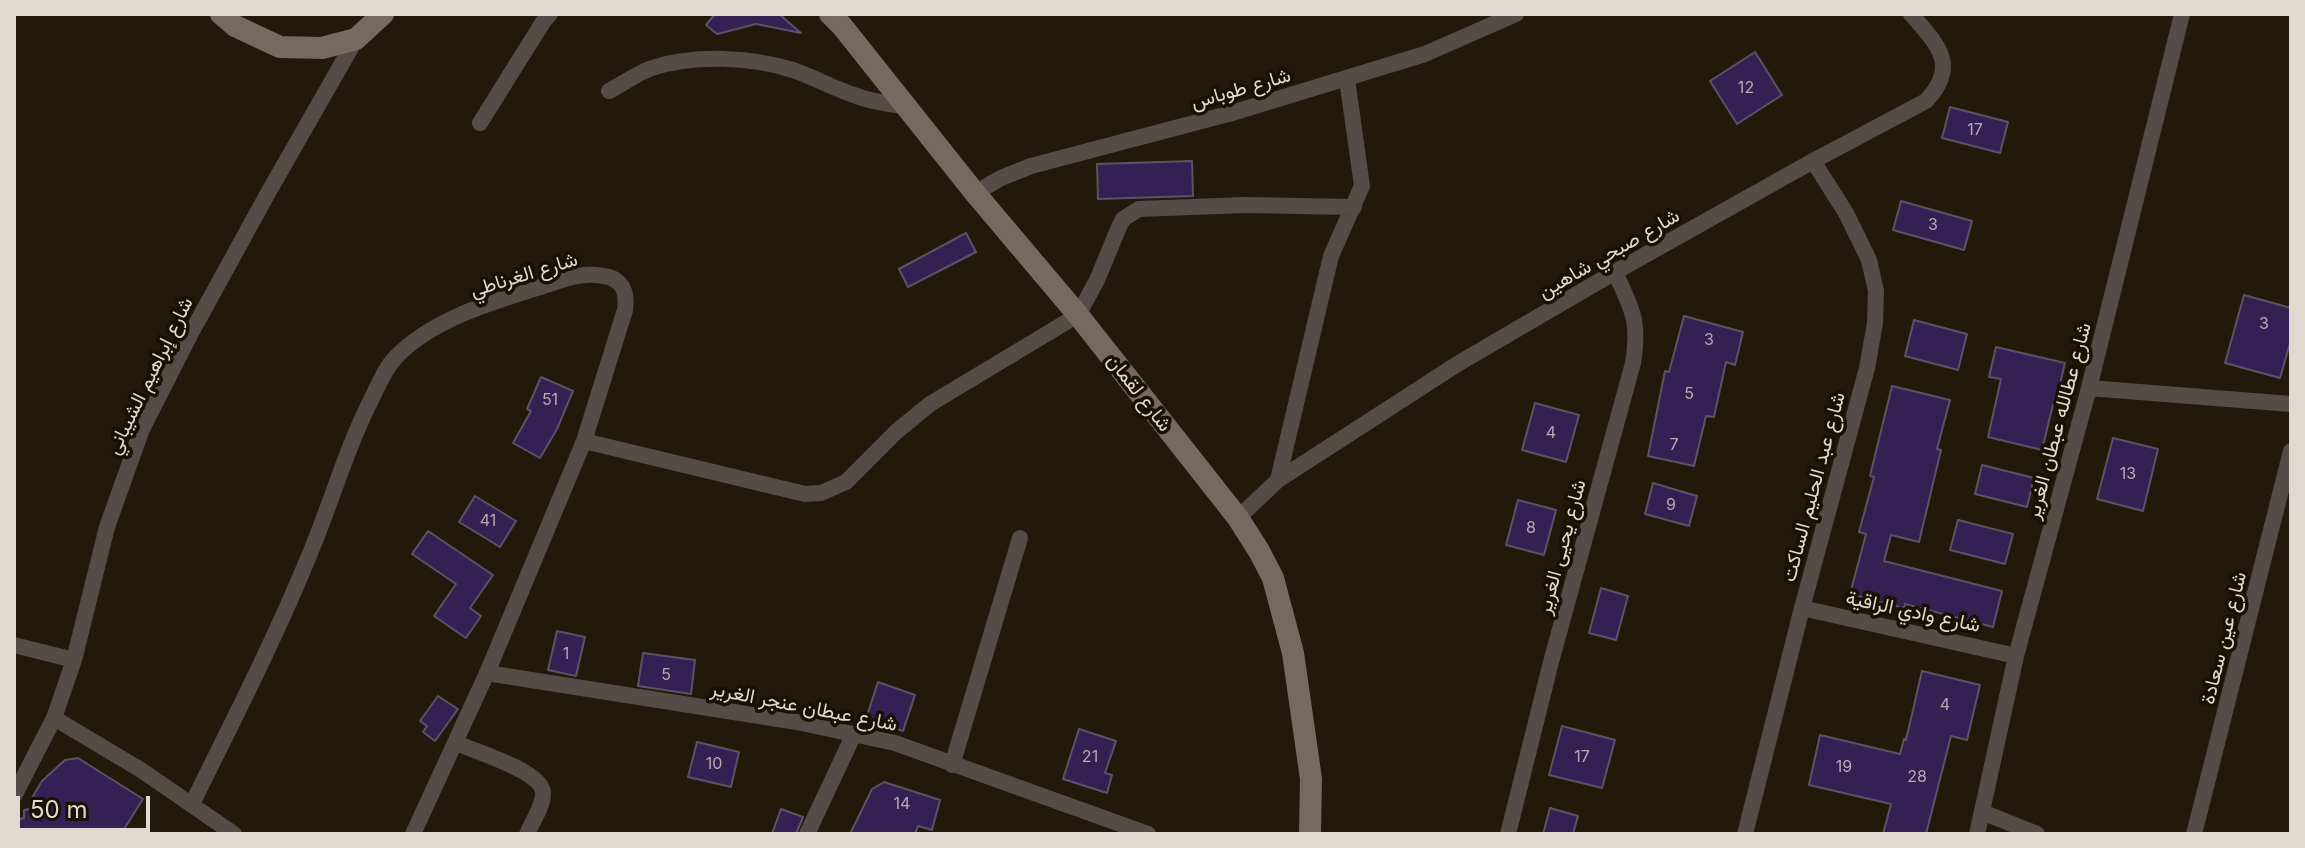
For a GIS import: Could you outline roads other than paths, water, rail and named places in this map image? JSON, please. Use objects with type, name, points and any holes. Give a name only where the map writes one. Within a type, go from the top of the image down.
[{"type":"street","points":[[221,14],[235,26],[280,47],[322,48],[356,39],[383,14]]},
{"type":"street","points":[[480,123],[550,14]]},
{"type":"street","name":"شارع طوباس","points":[[975,193],[1031,166],[1232,113],[1425,54],[1516,14]]},
{"type":"street","name":"شارع صبحي شاهين","points":[[1238,518],[1278,480],[1459,363],[1615,272],[1926,101],[1937,90],[1943,75],[1943,60],[1939,47],[1911,14]]},
{"type":"street","name":"شارع عطالله عبطان الغرير","points":[[1977,834],[2016,656],[2089,388],[2180,16]]},
{"type":"street","name":"شارع لقمان","points":[[842,18],[905,106],[1078,315],[1238,518],[1259,551],[1273,578],[1293,653],[1311,779],[1310,834]]},
{"type":"street","name":"شارع إبراهيم الشيباني","points":[[14,796],[54,718],[74,660],[107,527],[142,429],[260,205],[356,39]]},
{"type":"street","points":[[609,91],[649,69],[673,62],[714,60],[751,62],[791,70],[876,102],[905,106]]},
{"type":"street","points":[[1278,480],[1331,256],[1362,186],[1347,79]]},
{"type":"street","name":"شارع عبد الحليم الساكت","points":[[1745,834],[1867,368],[1875,323],[1876,291],[1869,260],[1846,213],[1813,161]]},
{"type":"street","points":[[584,441],[805,494],[821,493],[846,482],[896,432],[930,404],[1078,315],[1123,219],[1139,209],[1245,205],[1354,207]]},
{"type":"street","name":"شارع يحيى الغرير","points":[[1508,834],[1551,662],[1633,363],[1636,324],[1615,272]]},
{"type":"street","name":"شارع الغرناطي","points":[[192,804],[313,548],[362,417],[395,358],[439,325],[505,298],[584,275],[615,280],[624,287],[627,298],[625,310],[584,441],[487,673],[413,834]]},
{"type":"street","points":[[2089,388],[2291,404]]},
{"type":"street","name":"شارع عين سعادة","points":[[2194,834],[2285,501],[2291,451]]},
{"type":"street","points":[[952,765],[1020,538]]},
{"type":"street","name":"شارع وادي الراقية","points":[[1802,608],[2016,656]]},
{"type":"street","points":[[14,645],[74,660]]},
{"type":"street","name":"شارع عبطان عنجر الغرير","points":[[487,673],[797,722],[895,743],[1148,834]]},
{"type":"street","points":[[54,718],[141,770],[234,834]]},
{"type":"street","points":[[807,834],[854,734]]},
{"type":"street","points":[[456,743],[526,772],[540,783],[543,792],[541,802],[527,834]]},
{"type":"street","points":[[1982,812],[2037,834]]}]
